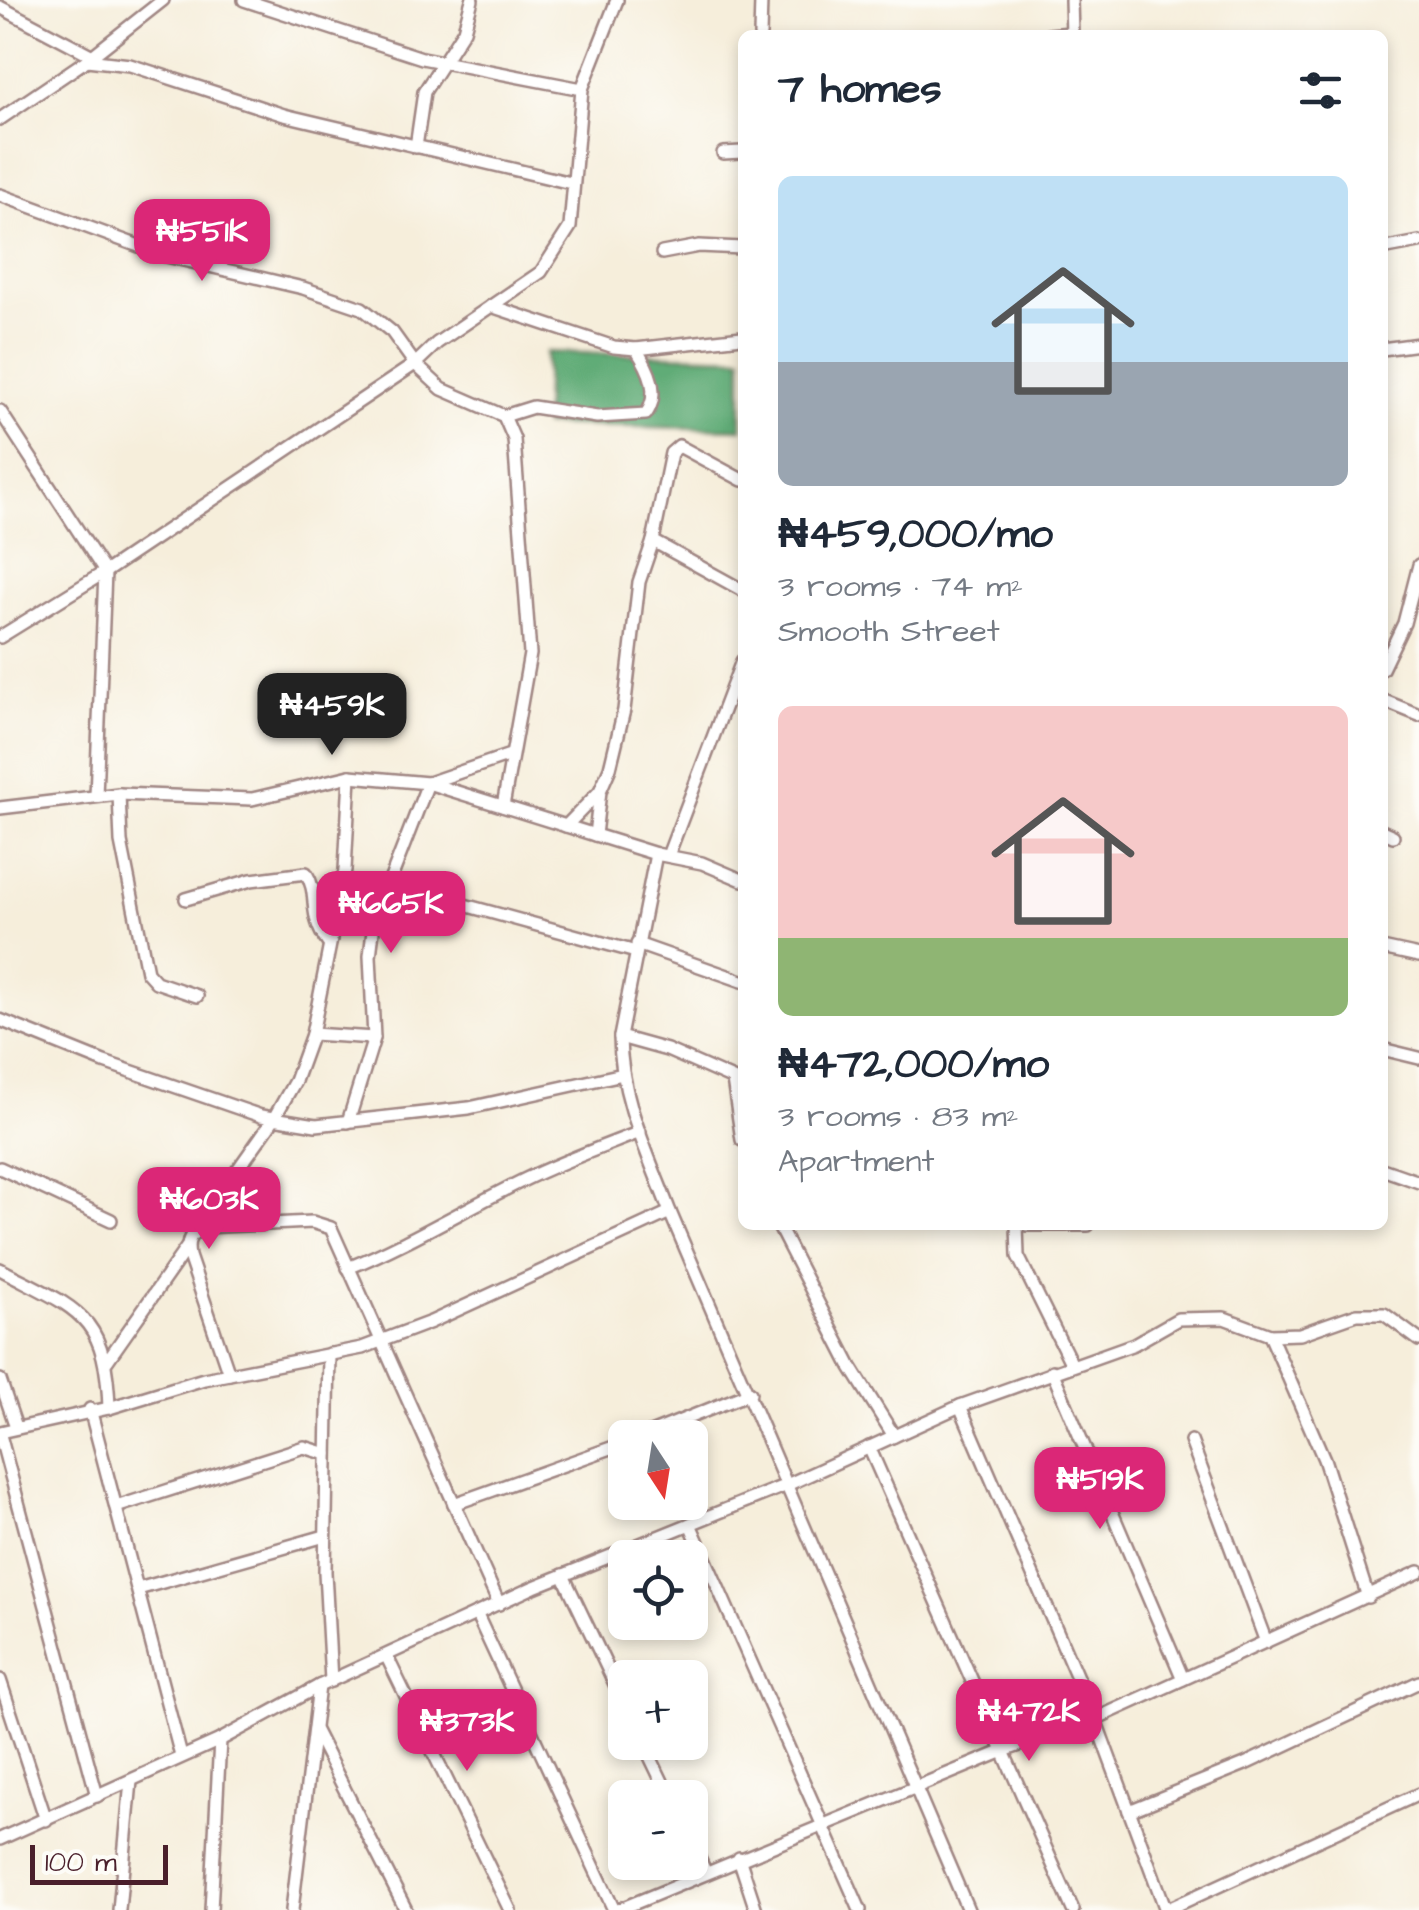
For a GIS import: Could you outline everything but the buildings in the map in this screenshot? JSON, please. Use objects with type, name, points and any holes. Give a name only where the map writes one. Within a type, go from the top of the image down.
[{"type":"street","points":[[0,119],[164,0]]},
{"type":"street","points":[[244,0],[441,63],[582,89]]},
{"type":"street","points":[[416,147],[424,92],[464,30],[472,0]]},
{"type":"street","points":[[0,637],[415,364],[541,272],[570,227],[582,89],[617,0]]},
{"type":"street","points":[[760,30],[761,0]]},
{"type":"street","points":[[1071,0],[1072,30]]},
{"type":"street","points":[[0,7],[89,58],[130,65],[284,115],[572,183]]},
{"type":"street","points":[[722,152],[738,152]]},
{"type":"street","points":[[0,195],[166,256],[303,288],[362,308],[392,332],[415,364],[442,388],[504,416],[534,407],[597,417],[646,414],[651,408],[652,378],[636,350]]},
{"type":"street","points":[[1388,248],[1419,242]]},
{"type":"street","points":[[662,253],[699,246],[738,248]]},
{"type":"street","points":[[491,306],[614,347],[636,350],[738,338]]},
{"type":"street","points":[[1388,348],[1419,344]]},
{"type":"street","points":[[0,412],[104,572],[96,796]]},
{"type":"street","points":[[503,806],[530,640],[514,439],[504,416]]},
{"type":"street","points":[[595,835],[600,791],[624,710],[639,582],[670,457],[677,447],[690,449],[738,478]]},
{"type":"street","points":[[652,541],[738,588]]},
{"type":"street","points":[[1388,654],[1413,596],[1419,565]]},
{"type":"street","points":[[738,671],[663,854],[637,948],[620,1037],[623,1074],[670,1212],[968,1910]]},
{"type":"street","points":[[1388,703],[1419,716]]},
{"type":"street","points":[[348,1122],[374,1038],[370,956],[374,922],[428,783],[510,755]]},
{"type":"street","points":[[0,808],[119,794],[252,799],[350,776],[428,783],[738,879]]},
{"type":"street","points":[[107,1361],[273,1120],[295,1081],[312,1034],[345,870],[350,776]]},
{"type":"street","points":[[566,826],[600,791]]},
{"type":"street","points":[[119,794],[124,857],[147,972],[156,982],[197,996]]},
{"type":"street","points":[[186,899],[252,880],[306,873],[312,883],[314,925],[328,943]]},
{"type":"street","points":[[458,904],[637,948],[738,981]]},
{"type":"street","points":[[1388,949],[1419,956]]},
{"type":"street","points":[[0,1020],[104,1062],[273,1120],[316,1125],[469,1108],[623,1074]]},
{"type":"street","points":[[312,1034],[374,1038]]},
{"type":"street","points":[[620,1037],[666,1050],[738,1082]]},
{"type":"street","points":[[1388,1050],[1419,1058]]},
{"type":"street","points":[[348,1268],[404,1246],[436,1224],[530,1176],[640,1132]]},
{"type":"street","points":[[0,1168],[111,1220]]},
{"type":"street","points":[[1388,1171],[1419,1182]]},
{"type":"street","points":[[97,1796],[0,1433],[229,1374],[380,1341],[670,1212]]},
{"type":"street","points":[[193,1232],[205,1227],[312,1222],[331,1228],[499,1604]]},
{"type":"street","points":[[781,1230],[851,1367],[894,1436]]},
{"type":"street","points":[[1016,1230],[1018,1256],[1072,1365]]},
{"type":"street","points":[[187,1247],[229,1374]]},
{"type":"street","points":[[0,1269],[79,1311],[98,1336],[107,1361],[109,1408]]},
{"type":"street","points":[[0,1839],[220,1740],[325,1684],[562,1575],[789,1484],[960,1406],[1134,1344],[1178,1319],[1224,1318],[1270,1335],[1300,1334],[1358,1314],[1384,1314],[1419,1340]]},
{"type":"street","points":[[1270,1335],[1324,1458],[1368,1597]]},
{"type":"street","points":[[292,1910],[325,1684],[329,1354]]},
{"type":"street","points":[[1052,1371],[1183,1679]]},
{"type":"street","points":[[0,1380],[16,1428]]},
{"type":"street","points":[[684,1420],[750,1394]]},
{"type":"street","points":[[960,1406],[1095,1719],[1166,1910],[1419,1794]]},
{"type":"street","points":[[90,1408],[181,1756]]},
{"type":"street","points":[[1191,1441],[1266,1642]]},
{"type":"street","points":[[116,1507],[304,1447],[327,1454]]},
{"type":"street","points":[[870,1447],[895,1514],[1006,1750],[1073,1910]]},
{"type":"street","points":[[454,1504],[608,1449]]},
{"type":"street","points":[[690,1524],[860,1910]]},
{"type":"street","points":[[138,1589],[325,1536]]},
{"type":"street","points":[[708,1870],[1006,1750],[1095,1719],[1419,1572]]},
{"type":"street","points":[[562,1575],[608,1669]]},
{"type":"street","points":[[477,1614],[616,1910],[652,1904],[691,1880]]},
{"type":"street","points":[[387,1657],[510,1910]]},
{"type":"street","points":[[0,1680],[46,1820]]},
{"type":"street","points":[[1129,1811],[1278,1749],[1419,1682]]},
{"type":"street","points":[[316,1730],[406,1910]]},
{"type":"street","points":[[211,1910],[220,1740]]},
{"type":"street","points":[[119,1910],[131,1781]]},
{"type":"street","points":[[739,1858],[756,1910]]},
{"type":"green space","points":[[546,352],[738,357],[738,429],[544,425]]}]
